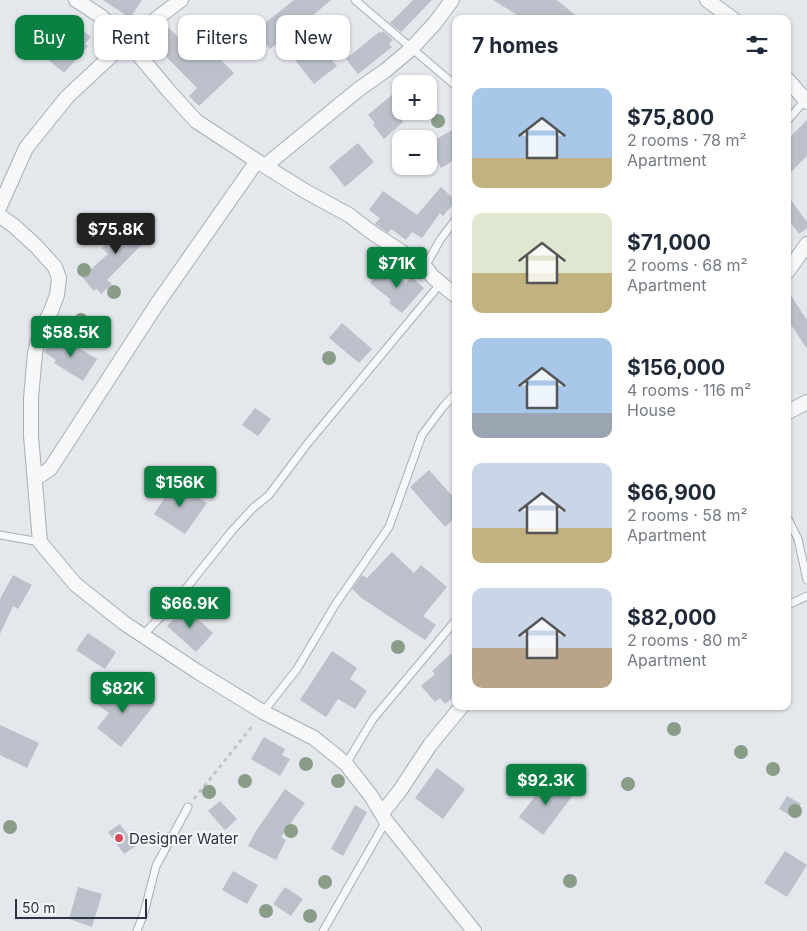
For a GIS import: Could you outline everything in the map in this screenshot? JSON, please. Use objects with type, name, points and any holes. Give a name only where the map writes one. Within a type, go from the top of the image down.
[{"type":"street","points":[[76,0],[99,15]]},
{"type":"street","points":[[161,15],[181,0]]},
{"type":"street","points":[[36,478],[50,469],[157,304],[261,164],[411,49],[435,23],[452,0]]},
{"type":"street","points":[[707,0],[727,15]]},
{"type":"street","points":[[0,206],[26,148],[67,97],[107,60]]},
{"type":"street","points":[[143,60],[196,121],[261,164],[349,215],[374,234],[425,267],[452,293]]},
{"type":"street","points":[[791,83],[806,100]]},
{"type":"street","points":[[0,216],[36,246],[55,267],[59,278],[57,295],[40,332],[35,353],[32,398],[32,460],[36,478],[40,542],[75,584],[143,635],[263,712],[314,738],[346,764],[371,796],[384,817],[474,931]]},
{"type":"street","points":[[791,267],[807,244]]},
{"type":"street","points":[[791,410],[807,402]]},
{"type":"street","points":[[384,817],[430,745],[459,710]]},
{"type":"lane","points":[[355,0],[452,83]]},
{"type":"lane","points":[[791,117],[806,100]]},
{"type":"lane","points":[[425,267],[440,240],[452,224]]},
{"type":"lane","points":[[143,635],[176,601],[231,532],[253,508],[269,495],[308,443],[441,283]]},
{"type":"lane","points":[[263,712],[297,670],[334,605],[388,527],[422,435],[452,397]]},
{"type":"lane","points":[[791,524],[798,539],[807,580]]},
{"type":"lane","points":[[0,535],[40,542]]},
{"type":"lane","points":[[791,604],[807,596]]},
{"type":"lane","points":[[346,764],[373,719],[452,625]]},
{"type":"lane","points":[[137,931],[144,913],[156,866],[188,806]]},
{"type":"lane","points":[[323,931],[384,817]]},
{"type":"path","points":[[188,806],[263,712]]},
{"type":"building","points":[[103,0],[142,0],[132,15],[126,15]]},
{"type":"building","points":[[294,0],[331,0],[313,15],[276,15],[276,44],[270,49],[266,44],[266,22]]},
{"type":"building","points":[[413,0],[432,0],[401,32],[390,23]]},
{"type":"building","points":[[493,0],[557,0],[575,15],[517,15]]},
{"type":"building","points":[[168,29],[178,37],[178,60],[221,60],[234,73],[199,106],[189,96],[197,88],[168,58]]},
{"type":"building","points":[[84,31],[91,37],[85,44],[88,46],[84,50]]},
{"type":"building","points":[[383,31],[393,40],[389,44],[392,47],[358,74],[347,60],[350,60],[350,56],[379,32]]},
{"type":"building","points":[[49,60],[76,60],[64,73]]},
{"type":"building","points":[[295,60],[332,60],[337,66],[314,84]]},
{"type":"building","points":[[392,95],[392,120],[402,120],[403,122],[384,139],[368,115]]},
{"type":"building","points":[[807,120],[807,156],[791,172],[791,136]]},
{"type":"building","points":[[452,130],[452,161],[441,168],[437,160],[437,139]]},
{"type":"building","points":[[358,143],[374,162],[345,187],[329,167]]},
{"type":"building","points":[[441,187],[452,197],[452,206],[443,216],[440,213],[422,238],[412,232],[406,240],[391,229],[388,233],[375,224],[380,218],[369,210],[383,191],[417,215]]},
{"type":"building","points":[[791,200],[807,222],[807,228],[799,234],[791,223]]},
{"type":"building","points":[[132,218],[151,235],[107,280],[112,284],[101,294],[97,289],[94,291],[82,277],[108,254],[102,248]]},
{"type":"building","points":[[385,265],[406,283],[411,277],[424,288],[402,313],[389,303],[391,300],[370,283]]},
{"type":"building","points":[[791,296],[807,320],[807,349],[791,325]]},
{"type":"building","points":[[342,323],[372,349],[359,363],[329,338]]},
{"type":"building","points":[[54,336],[67,344],[69,342],[97,359],[83,381],[54,363],[56,360],[44,352]]},
{"type":"building","points":[[255,408],[271,419],[258,436],[242,425]]},
{"type":"building","points":[[429,470],[452,496],[452,521],[445,527],[410,487]]},
{"type":"building","points":[[175,482],[207,503],[185,534],[154,514]]},
{"type":"building","points":[[392,552],[414,573],[421,565],[447,587],[423,616],[436,625],[425,640],[363,599],[352,589],[362,575],[367,578]]},
{"type":"building","points":[[13,575],[32,585],[18,609],[13,606],[0,634],[0,599]]},
{"type":"building","points":[[185,607],[213,633],[196,652],[167,626]]},
{"type":"building","points":[[88,633],[116,652],[105,669],[76,650]]},
{"type":"building","points":[[332,651],[357,668],[350,679],[367,691],[355,709],[338,699],[326,717],[300,700]]},
{"type":"building","points":[[452,653],[452,698],[445,704],[440,698],[435,702],[421,686],[435,674],[432,671]]},
{"type":"building","points":[[106,687],[122,700],[133,687],[155,704],[121,747],[97,728],[109,713],[94,702]]},
{"type":"building","points":[[0,725],[39,743],[27,768],[0,755]]},
{"type":"building","points":[[264,737],[285,749],[282,755],[290,759],[280,776],[251,759]]},
{"type":"building","points":[[437,768],[465,789],[443,819],[415,798]]},
{"type":"building","points":[[550,777],[573,795],[543,835],[519,817]]},
{"type":"building","points":[[285,789],[305,803],[281,837],[286,840],[276,860],[248,846]]},
{"type":"building","points":[[787,796],[801,804],[793,817],[779,809]]},
{"type":"building","points":[[220,801],[237,819],[225,830],[208,811]]},
{"type":"building","points":[[355,805],[367,812],[343,856],[331,849]]},
{"type":"building","name":"Designer Water","points":[[120,824],[136,846],[124,854],[108,832]]},
{"type":"building","points":[[785,851],[807,865],[787,897],[764,883]]},
{"type":"building","points":[[233,871],[258,885],[247,904],[222,890]]},
{"type":"building","points":[[78,887],[102,894],[92,927],[69,919]]},
{"type":"building","points":[[285,887],[303,899],[291,916],[273,904]]},
{"type":"place","name":"Designer Water","points":[[119,838]]}]
